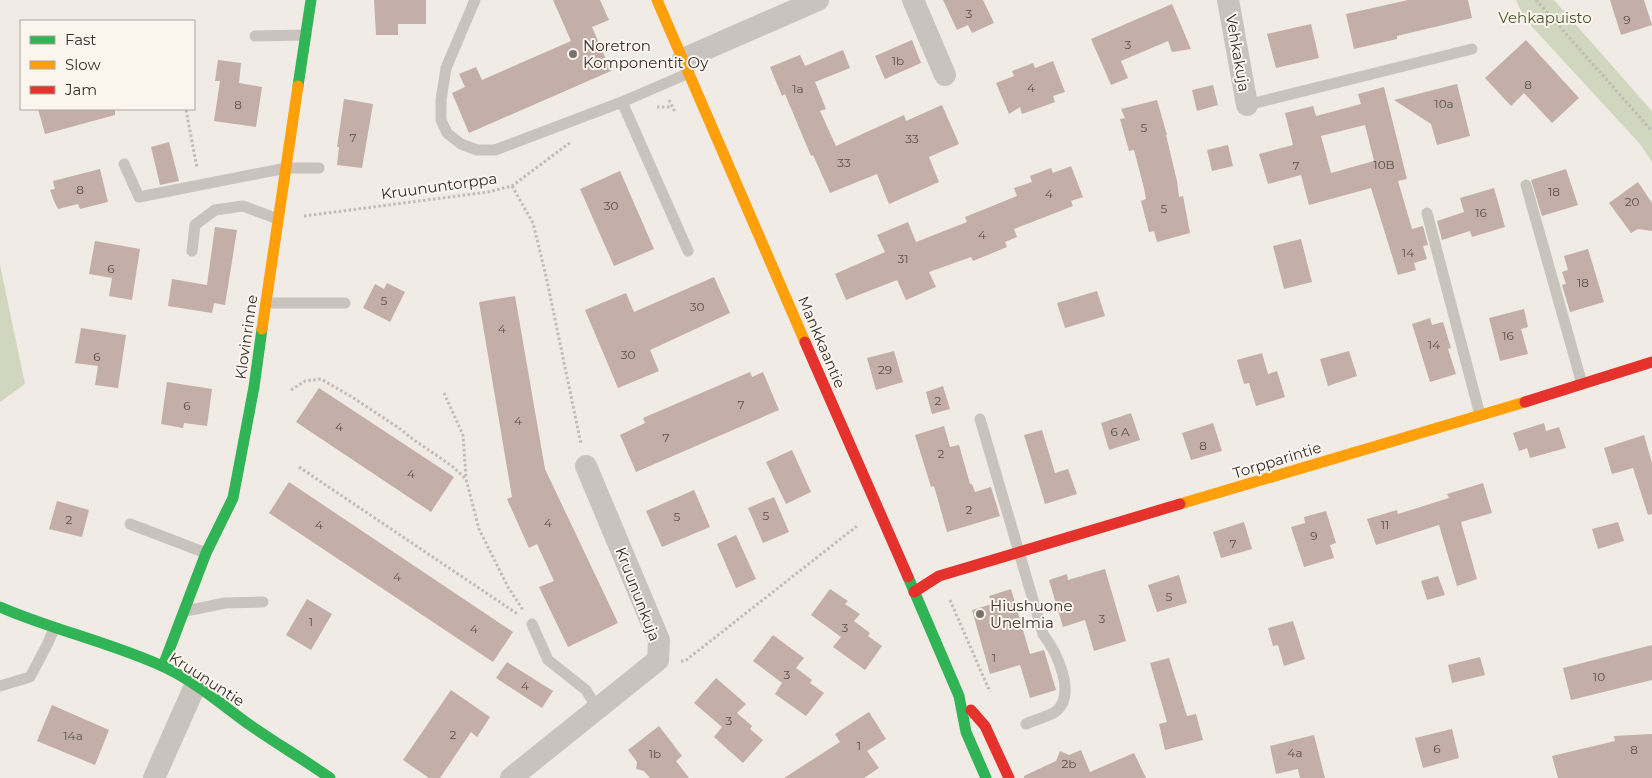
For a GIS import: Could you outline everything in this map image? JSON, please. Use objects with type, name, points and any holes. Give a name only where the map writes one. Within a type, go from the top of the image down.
[{"type":"street","name":"Klovinrinne","points":[[163,666],[206,553],[233,498],[243,451],[311,0]]},
{"type":"street","name":"Mankkaantie","points":[[656,0],[959,696],[966,732],[986,778]]},
{"type":"street","points":[[686,66],[818,0]]},
{"type":"street","points":[[913,0],[945,75]]},
{"type":"street","name":"Vehkakuja","points":[[1228,0],[1247,105]]},
{"type":"street","name":"Torpparintie","points":[[914,592],[939,576],[1018,554],[1652,362]]},
{"type":"street","name":"Kruununkuja","points":[[512,778],[658,660],[659,640],[586,466]]},
{"type":"street","name":"Kruununtie","points":[[0,607],[54,629],[163,666],[330,778]]},
{"type":"street","points":[[154,778],[195,686]]},
{"type":"street","name":"Mankkaantie","points":[[959,696],[985,726],[1009,778]]},
{"type":"lane","points":[[475,0],[446,68],[441,100],[442,120],[447,133],[461,144],[477,150],[495,150],[622,102],[686,66]]},
{"type":"lane","points":[[255,36],[306,35]]},
{"type":"lane","points":[[1247,105],[1472,49]]},
{"type":"lane","points":[[622,102],[688,251]]},
{"type":"lane","points":[[124,164],[139,197],[286,168],[319,168]]},
{"type":"lane","points":[[1526,186],[1582,384]]},
{"type":"lane","points":[[192,251],[195,225],[215,210],[243,206],[278,219]]},
{"type":"lane","points":[[1427,213],[1480,415]]},
{"type":"lane","points":[[266,303],[345,303]]},
{"type":"lane","points":[[980,419],[1042,634],[1056,654],[1065,686],[1064,700],[1055,712],[1026,724]]},
{"type":"lane","points":[[130,524],[206,553]]},
{"type":"lane","points":[[184,611],[225,603],[262,602]]},
{"type":"lane","points":[[532,624],[548,660],[586,690],[598,710]]},
{"type":"lane","points":[[0,686],[30,677],[54,629]]},
{"type":"path","points":[[1536,0],[1652,131]]},
{"type":"path","points":[[627,116],[653,107],[672,107]]},
{"type":"path","points":[[186,110],[200,184]]},
{"type":"path","name":"Kruununtorppa","points":[[278,219],[488,192],[512,186],[573,140]]},
{"type":"path","points":[[512,186],[533,223],[586,466]]},
{"type":"path","points":[[291,390],[305,381],[321,379],[399,428],[452,466],[466,479]]},
{"type":"path","points":[[444,393],[463,435],[466,479],[480,529],[508,587],[532,624]]},
{"type":"path","points":[[299,467],[532,624]]},
{"type":"path","points":[[658,660],[685,661],[857,526]]},
{"type":"green space","name":"Vehkapuisto","points":[[1516,0],[1554,0],[1652,111],[1652,162],[1640,144],[1524,18]]},
{"type":"green space","points":[[0,265],[25,384],[0,402]]},
{"type":"building","points":[[374,0],[426,0],[426,24],[398,24],[398,35],[376,35]]},
{"type":"building","name":"Noretron Komponentit Oy","points":[[553,0],[600,0],[609,20],[592,27],[611,71],[469,133],[452,93],[465,87],[459,74],[476,67],[482,80],[571,41]]},
{"type":"building","points":[[943,0],[983,0],[994,23],[972,33],[968,25],[957,30]]},
{"type":"building","points":[[1408,0],[1468,0],[1472,18],[1397,36],[1397,39],[1354,49],[1346,14]]},
{"type":"building","points":[[1610,0],[1644,0],[1652,25],[1621,35]]},
{"type":"building","points":[[1172,4],[1191,49],[1172,52],[1168,41],[1121,61],[1128,78],[1111,85],[1091,39]]},
{"type":"building","points":[[1311,24],[1319,58],[1276,68],[1267,34]]},
{"type":"building","points":[[912,40],[921,63],[885,79],[875,56]]},
{"type":"building","points":[[1526,40],[1579,98],[1552,123],[1524,93],[1511,106],[1485,78]]},
{"type":"building","points":[[843,50],[850,68],[815,82],[826,109],[820,111],[836,146],[904,115],[906,121],[942,105],[959,144],[929,157],[939,182],[889,204],[877,174],[830,193],[813,155],[811,156],[785,94],[782,96],[770,67],[800,55],[805,66]]},
{"type":"building","points":[[218,60],[241,63],[239,83],[262,87],[256,127],[214,121],[220,81],[215,81]]},
{"type":"building","points":[[1053,61],[1065,92],[1053,96],[1055,102],[1022,114],[1020,107],[1009,114],[996,83],[1014,76],[1012,71],[1033,63],[1035,68]]},
{"type":"building","points":[[1457,84],[1470,136],[1437,145],[1431,124],[1394,100]]},
{"type":"building","points":[[1213,85],[1218,105],[1197,111],[1192,90]]},
{"type":"building","points":[[1384,87],[1407,179],[1398,181],[1412,229],[1423,226],[1428,245],[1423,246],[1427,259],[1414,263],[1416,270],[1398,275],[1371,188],[1309,205],[1301,175],[1268,184],[1259,154],[1293,145],[1285,113],[1313,106],[1316,116],[1361,104],[1358,94]],"holes":[[[1365,125],[1374,161],[1331,173],[1321,136]]]},
{"type":"building","points":[[344,99],[373,104],[362,168],[337,165],[339,147],[337,147]]},
{"type":"building","points":[[1157,100],[1167,135],[1179,197],[1183,196],[1190,233],[1157,242],[1154,231],[1149,232],[1141,201],[1146,199],[1144,188],[1134,150],[1129,151],[1120,119],[1125,118],[1121,109]]},
{"type":"building","points":[[38,110],[115,110],[115,115],[45,134]]},
{"type":"building","points":[[169,142],[179,181],[160,185],[151,147]]},
{"type":"building","points":[[1228,145],[1233,166],[1212,171],[1207,150]]},
{"type":"building","points":[[1071,166],[1083,197],[1071,201],[1073,206],[1014,229],[1017,237],[1005,242],[1007,247],[973,261],[971,257],[929,272],[936,287],[906,300],[897,280],[846,300],[835,274],[885,252],[877,235],[908,222],[916,242],[967,222],[965,217],[1017,196],[1014,188],[1032,182],[1030,176],[1051,168],[1053,173]]},
{"type":"building","points":[[100,169],[108,202],[80,209],[78,204],[58,209],[50,190],[55,189],[53,181]]},
{"type":"building","points":[[1566,169],[1578,205],[1542,216],[1531,180]]},
{"type":"building","points":[[620,171],[654,249],[614,266],[580,189]]},
{"type":"building","points":[[1638,182],[1652,203],[1652,231],[1638,229],[1631,233],[1609,203]]},
{"type":"building","points":[[1494,188],[1505,227],[1472,237],[1470,231],[1442,240],[1437,221],[1464,212],[1460,198]]},
{"type":"building","points":[[215,227],[237,230],[225,305],[214,303],[212,313],[168,306],[172,279],[207,285]]},
{"type":"building","points":[[1301,239],[1312,282],[1284,289],[1273,246]]},
{"type":"building","points":[[95,241],[140,249],[132,300],[109,296],[112,278],[89,274]]},
{"type":"building","points":[[1588,249],[1604,302],[1570,312],[1562,285],[1566,284],[1562,272],[1568,270],[1564,256]]},
{"type":"building","points":[[714,277],[730,313],[650,350],[659,371],[618,388],[585,310],[626,293],[634,312]]},
{"type":"building","points":[[387,283],[405,292],[390,322],[363,308],[375,284],[384,289]]},
{"type":"building","points":[[1097,291],[1105,316],[1065,328],[1057,303]]},
{"type":"building","points":[[515,296],[545,469],[618,623],[568,647],[539,587],[554,581],[537,544],[529,548],[507,499],[512,497],[479,302]]},
{"type":"building","points":[[1524,309],[1528,327],[1521,329],[1528,354],[1500,361],[1489,318]]},
{"type":"building","points":[[1430,318],[1432,325],[1443,322],[1451,348],[1448,349],[1456,374],[1430,382],[1412,324]]},
{"type":"building","points":[[81,328],[126,335],[118,388],[95,385],[98,366],[75,363]]},
{"type":"building","points":[[894,351],[903,382],[876,390],[867,358]]},
{"type":"building","points":[[1349,351],[1357,376],[1328,386],[1320,359]]},
{"type":"building","points":[[1262,353],[1268,374],[1277,371],[1285,397],[1256,406],[1249,383],[1244,384],[1237,360]]},
{"type":"building","points":[[750,372],[752,377],[763,372],[779,410],[636,472],[620,435],[645,423],[643,418]]},
{"type":"building","points":[[167,382],[212,389],[207,426],[184,423],[183,428],[161,424]]},
{"type":"building","points":[[943,386],[950,409],[932,414],[926,392]]},
{"type":"building","points":[[319,388],[454,477],[431,512],[296,422]]},
{"type":"building","points":[[1131,413],[1140,440],[1109,450],[1101,423]]},
{"type":"building","points":[[1213,423],[1222,451],[1191,460],[1182,433]]},
{"type":"building","points":[[1544,423],[1546,431],[1559,427],[1566,448],[1530,458],[1527,448],[1519,451],[1513,433]]},
{"type":"building","points":[[944,426],[950,447],[959,445],[970,484],[972,484],[975,492],[991,487],[1000,516],[947,532],[934,486],[931,487],[915,435]]},
{"type":"building","points":[[1042,430],[1055,473],[1068,469],[1077,494],[1045,504],[1024,435]]},
{"type":"building","points":[[1644,435],[1652,463],[1652,514],[1648,515],[1633,468],[1612,474],[1604,448]]},
{"type":"building","points":[[792,450],[811,492],[786,504],[766,462]]},
{"type":"building","points":[[289,482],[513,632],[493,662],[269,513]]},
{"type":"building","points":[[1483,483],[1492,513],[1461,522],[1477,579],[1457,586],[1439,525],[1376,545],[1367,519],[1397,510],[1398,514],[1449,498],[1447,494]]},
{"type":"building","points":[[694,490],[710,527],[662,547],[646,511]]},
{"type":"building","points":[[774,497],[789,532],[763,543],[748,508]]},
{"type":"building","points":[[57,501],[89,510],[82,537],[49,529]]},
{"type":"building","points":[[1326,511],[1336,543],[1330,545],[1334,558],[1304,567],[1291,527],[1305,523],[1304,517]]},
{"type":"building","points":[[1244,522],[1252,549],[1221,558],[1213,532]]},
{"type":"building","points":[[1618,522],[1624,541],[1598,549],[1592,529]]},
{"type":"building","points":[[736,535],[756,579],[736,588],[717,544]]},
{"type":"building","points":[[1105,569],[1126,641],[1094,651],[1085,620],[1063,627],[1049,580],[1067,574],[1068,580]]},
{"type":"building","points":[[1179,575],[1187,603],[1157,612],[1148,585]]},
{"type":"building","points":[[1438,576],[1445,595],[1427,600],[1421,581]]},
{"type":"building","points":[[830,589],[848,601],[845,604],[860,614],[854,621],[870,633],[868,636],[882,646],[865,670],[833,647],[841,637],[811,615]]},
{"type":"building","points":[[1011,589],[1030,654],[1044,650],[1056,690],[1030,698],[1020,665],[990,674],[972,610],[992,604],[989,596]]},
{"type":"building","points":[[307,599],[332,614],[311,650],[286,635]]},
{"type":"building","points":[[1293,621],[1305,659],[1284,666],[1278,645],[1273,646],[1268,628]]},
{"type":"building","points":[[773,635],[804,658],[796,668],[812,680],[810,683],[824,693],[806,716],[775,694],[782,683],[753,661]]},
{"type":"building","points":[[1652,645],[1652,680],[1571,700],[1563,668]]},
{"type":"building","points":[[1480,657],[1485,675],[1452,683],[1448,665]]},
{"type":"building","points":[[1169,658],[1187,716],[1196,714],[1203,740],[1165,750],[1159,724],[1167,722],[1150,663]]},
{"type":"building","points":[[507,662],[553,691],[542,708],[496,678]]},
{"type":"building","points":[[716,678],[746,704],[737,713],[752,726],[750,729],[763,740],[743,763],[714,737],[722,727],[694,703]]},
{"type":"building","points":[[451,690],[490,717],[477,737],[471,732],[440,778],[429,778],[403,760]]},
{"type":"building","points":[[52,705],[109,730],[95,765],[37,741]]},
{"type":"building","points":[[869,712],[886,739],[867,751],[879,768],[864,778],[784,778],[840,742],[835,734]]},
{"type":"building","points":[[659,726],[682,756],[676,761],[689,778],[650,778],[644,771],[636,769],[637,762],[628,750]]},
{"type":"building","points":[[1452,729],[1459,758],[1423,768],[1415,738]]},
{"type":"building","points":[[1652,734],[1652,778],[1558,778],[1552,756],[1615,741],[1614,736]]},
{"type":"building","points":[[1314,735],[1325,778],[1300,778],[1298,769],[1276,774],[1270,746]]},
{"type":"building","points":[[1081,750],[1090,772],[1134,753],[1146,778],[1024,778],[1024,776],[1056,761],[1060,751],[1069,755]]},
{"type":"traffic: fast","points":[[298,86],[311,0]]},
{"type":"traffic: fast","points":[[163,666],[206,553],[233,498],[254,387],[262,329]]},
{"type":"traffic: fast","points":[[908,577],[959,696],[966,732],[986,778]]},
{"type":"traffic: fast","points":[[0,607],[162,666],[195,685],[247,723],[330,778]]},
{"type":"traffic: slow","points":[[657,0],[805,342]]},
{"type":"traffic: slow","points":[[262,329],[298,86]]},
{"type":"traffic: slow","points":[[1180,504],[1525,402]]},
{"type":"traffic: jam","points":[[805,342],[908,577]]},
{"type":"traffic: jam","points":[[1525,402],[1652,362]]},
{"type":"traffic: jam","points":[[914,592],[939,576],[1180,504]]},
{"type":"traffic: jam","points":[[971,710],[985,726],[1009,778]]},
{"type":"place","name":"Noretron Komponentit Oy","points":[[573,54]]},
{"type":"place","name":"Hiushuone Unelmia","points":[[980,614]]}]
